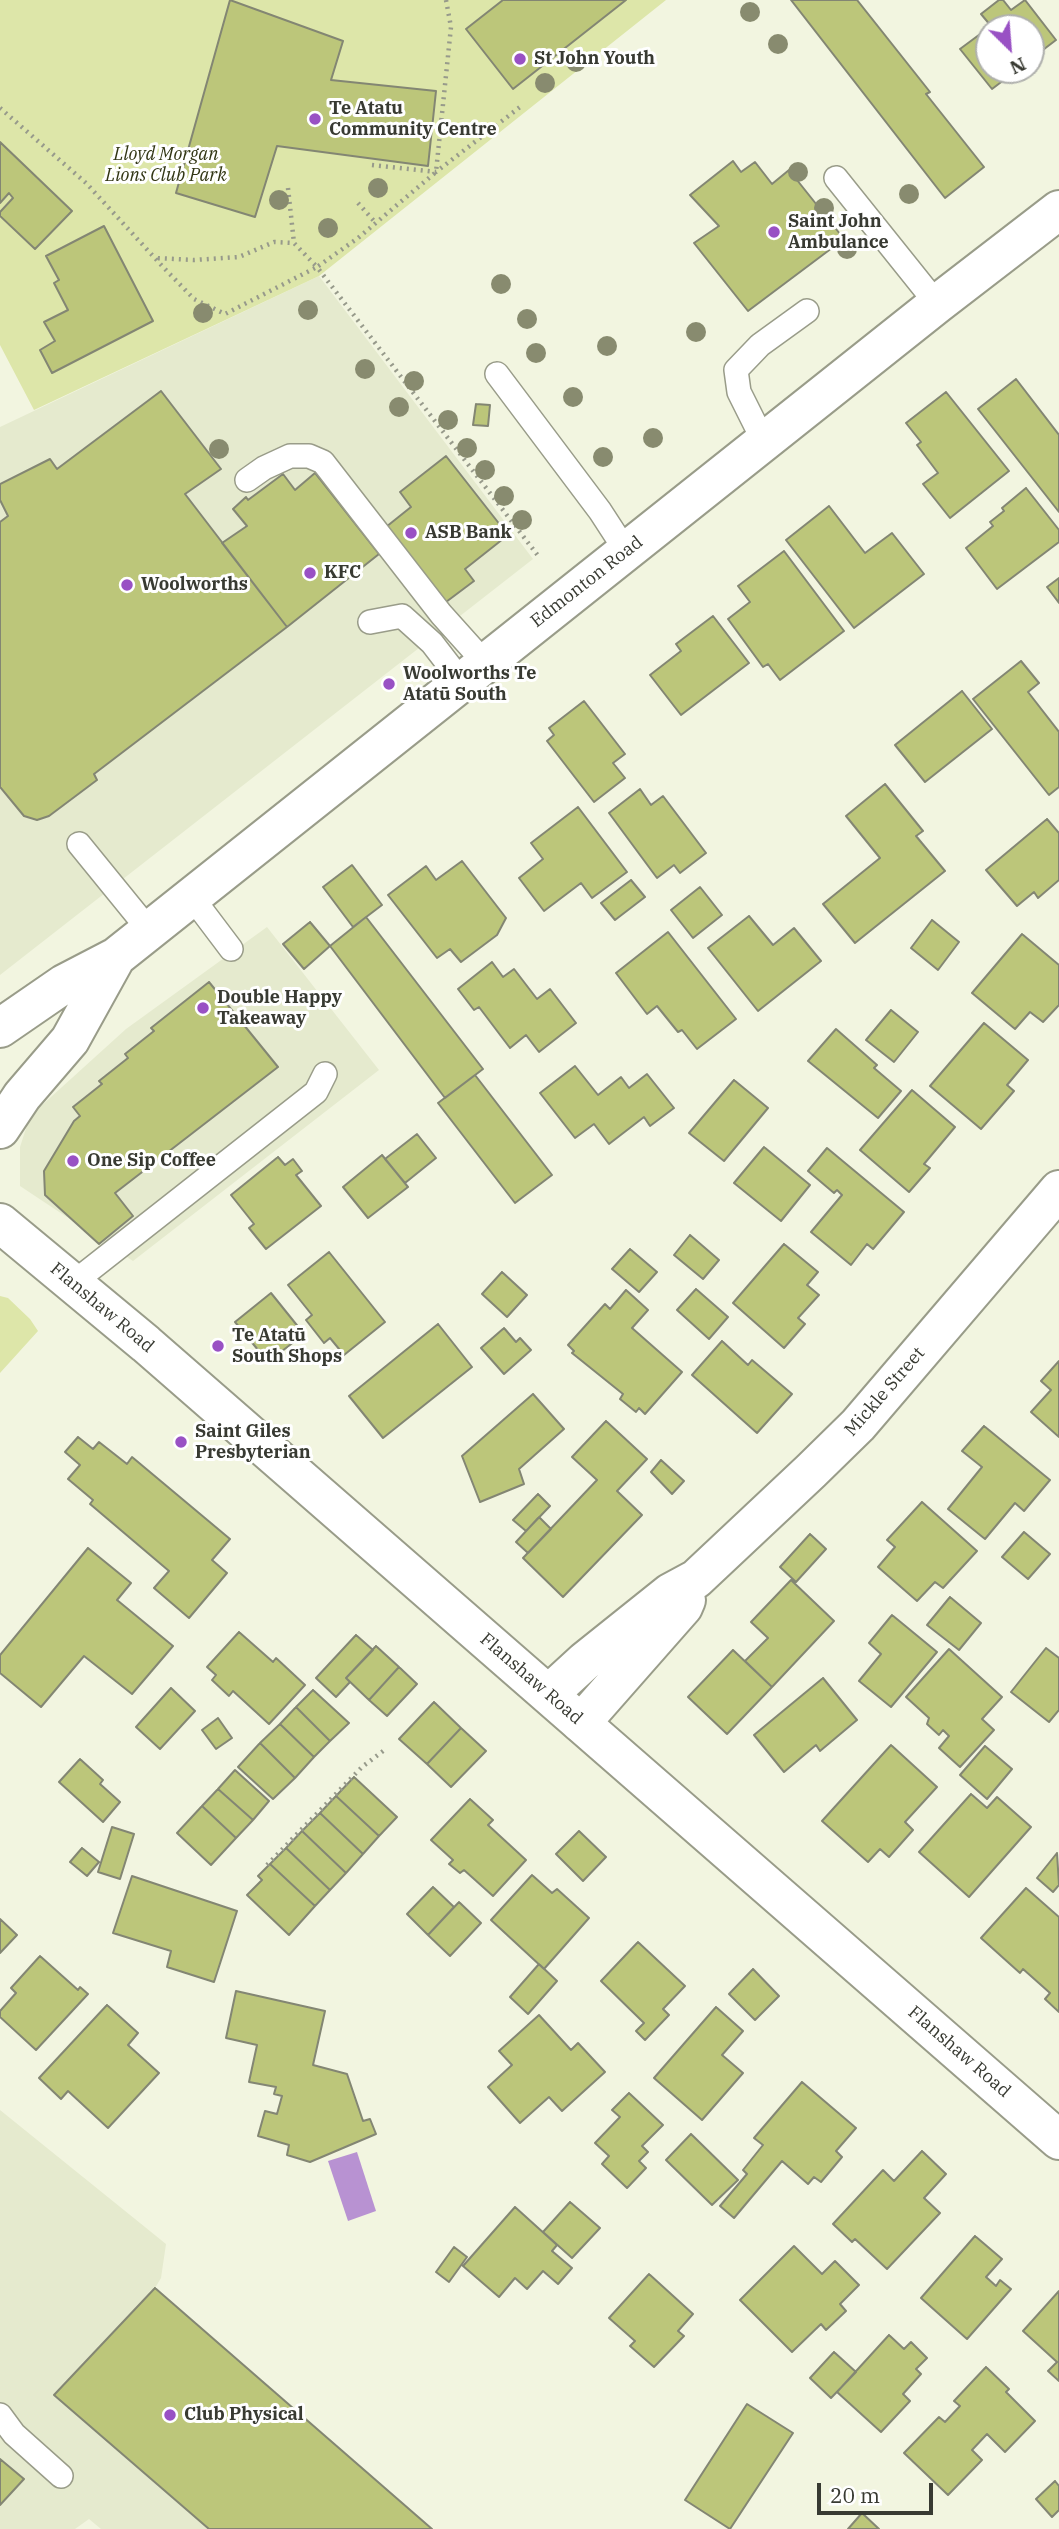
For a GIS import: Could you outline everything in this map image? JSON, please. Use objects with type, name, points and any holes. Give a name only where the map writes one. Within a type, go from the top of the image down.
[{"type":"street","name":"Edmonton Road","points":[[0,1028],[64,984],[116,957],[1059,209]]},
{"type":"street","name":"Edmonton Road","points":[[0,1129],[22,1096],[70,1040],[116,957]]},
{"type":"street","name":"Mickle Street","points":[[549,1694],[585,1661],[670,1593],[696,1579],[858,1425],[1059,1190]]},
{"type":"street","name":"Flanshaw Road","points":[[0,1223],[549,1694],[1059,2140]]},
{"type":"street","name":"Mickle Street","points":[[581,1723],[683,1608],[696,1579]]},
{"type":"lane","points":[[836,178],[937,304]]},
{"type":"lane","points":[[764,442],[739,392],[736,370],[760,345],[807,311]]},
{"type":"lane","points":[[497,374],[600,511],[626,551]]},
{"type":"lane","points":[[247,481],[264,468],[290,456],[309,456],[323,461],[441,614],[473,672]]},
{"type":"lane","points":[[370,622],[402,616],[473,672]]},
{"type":"lane","points":[[79,844],[149,930]]},
{"type":"lane","points":[[191,896],[231,949]]},
{"type":"lane","points":[[73,1283],[316,1092],[325,1074]]},
{"type":"lane","points":[[0,2415],[14,2434],[61,2476]]},
{"type":"path","points":[[436,172],[451,27],[446,0]]},
{"type":"path","points":[[0,108],[86,183],[194,299],[225,314],[317,267],[520,107]]},
{"type":"path","points":[[372,165],[436,172]]},
{"type":"path","points":[[288,188],[294,243],[317,267],[539,557]]},
{"type":"path","points":[[358,203],[375,222]]},
{"type":"path","points":[[155,258],[194,260],[239,257],[274,242],[294,243]]},
{"type":"path","points":[[267,1865],[362,1767],[387,1748]]},
{"type":"shaded area","points":[[319,276],[533,559],[0,975],[0,427]]},
{"type":"shaded area","points":[[267,927],[379,1070],[133,1261],[20,1186],[20,1147],[30,1116],[126,1029]]},
{"type":"shaded area","points":[[0,2110],[166,2244],[161,2278],[155,2288],[432,2529],[101,2529],[89,2519],[75,2529],[0,2529]]},
{"type":"shaded area","points":[[357,2152],[376,2211],[348,2221],[328,2161]]},
{"type":"green space","name":"Lloyd Morgan Lions Club Park","points":[[0,0],[666,0],[319,276],[34,410],[0,345]]},
{"type":"green space","points":[[0,1296],[8,1298],[30,1319],[38,1331],[0,1373]]},
{"type":"building","name":"Te Atatu Community Centre","points":[[230,0],[343,41],[331,80],[436,91],[428,166],[277,146],[255,217],[176,193]]},
{"type":"building","name":"St John Youth","points":[[503,0],[626,0],[513,89],[466,29]]},
{"type":"building","points":[[791,0],[857,0],[930,92],[926,94],[984,167],[945,198]]},
{"type":"building","points":[[999,0],[1003,0],[1011,10],[1025,0],[1036,14],[981,14]]},
{"type":"building","points":[[1045,26],[1056,40],[1045,48]]},
{"type":"building","points":[[975,38],[975,68],[960,49]]},
{"type":"building","points":[[0,142],[72,211],[35,249],[0,216],[0,212],[13,198],[9,193],[0,203]]},
{"type":"building","name":"Saint John Ambulance","points":[[733,161],[741,172],[755,162],[772,184],[789,170],[844,239],[748,311],[694,243],[719,226],[690,195]]},
{"type":"building","points":[[104,226],[153,321],[52,373],[40,350],[55,341],[44,322],[68,310],[54,283],[59,280],[46,256]]},
{"type":"building","points":[[1016,379],[1059,435],[1059,512],[978,409]]},
{"type":"building","name":"Woolworths","points":[[161,391],[221,469],[185,494],[287,627],[94,774],[97,780],[49,816],[37,820],[24,816],[0,787],[0,522],[8,516],[0,500],[0,484],[50,459],[57,469]]},
{"type":"building","points":[[946,392],[1009,471],[950,518],[923,484],[938,473],[917,445],[921,442],[906,423]]},
{"type":"building","points":[[476,404],[490,405],[488,426],[473,425]]},
{"type":"building","points":[[446,456],[508,535],[465,569],[474,581],[446,602],[386,527],[411,507],[400,492]]},
{"type":"building","points":[[315,473],[379,554],[287,627],[222,543],[247,526],[233,509],[246,497],[248,500],[283,474],[295,490]]},
{"type":"building","points":[[1026,488],[1059,530],[1059,542],[997,589],[966,548],[993,526],[990,522],[1004,511],[1002,508]]},
{"type":"building","points":[[829,506],[865,553],[892,533],[924,574],[854,628],[786,540]]},
{"type":"building","points":[[784,551],[844,631],[780,680],[768,664],[763,667],[728,619],[750,602],[738,586]]},
{"type":"building","points":[[1059,578],[1059,603],[1047,587]]},
{"type":"building","points":[[713,616],[749,663],[681,715],[650,675],[681,651],[676,644]]},
{"type":"building","points":[[1021,661],[1039,683],[1028,692],[1059,732],[1059,787],[1049,795],[973,699]]},
{"type":"building","points":[[962,691],[992,729],[925,782],[895,745]]},
{"type":"building","points":[[584,701],[625,754],[613,763],[625,778],[594,802],[547,741],[554,735],[549,728]]},
{"type":"building","points":[[885,784],[923,831],[916,836],[945,871],[855,943],[823,904],[880,858],[846,816]]},
{"type":"building","points":[[640,789],[651,805],[663,796],[706,853],[680,873],[674,865],[657,878],[609,813]]},
{"type":"building","points":[[578,807],[627,872],[592,898],[581,883],[544,911],[519,878],[543,859],[531,843]]},
{"type":"building","points":[[1047,819],[1059,833],[1059,880],[1038,898],[1034,892],[1017,906],[986,870]]},
{"type":"building","points":[[462,861],[506,918],[497,935],[461,962],[450,949],[437,958],[388,895],[426,866],[436,880]]},
{"type":"building","points":[[352,865],[382,905],[353,927],[323,887]]},
{"type":"building","points":[[631,880],[645,897],[615,920],[601,903]]},
{"type":"building","points":[[700,887],[722,915],[693,938],[671,910]]},
{"type":"building","points":[[749,916],[773,945],[794,928],[821,961],[758,1011],[708,948]]},
{"type":"building","points":[[366,917],[483,1069],[445,1098],[330,946]]},
{"type":"building","points":[[932,920],[959,942],[938,970],[911,948]]},
{"type":"building","points":[[310,922],[330,946],[304,969],[283,944]]},
{"type":"building","points":[[668,932],[736,1019],[697,1049],[682,1030],[678,1032],[657,1006],[647,1014],[616,973]]},
{"type":"building","points":[[1022,934],[1059,965],[1059,1005],[1043,1022],[1030,1012],[1015,1029],[972,993]]},
{"type":"building","points":[[492,962],[503,977],[514,969],[537,999],[550,989],[576,1023],[539,1052],[526,1035],[510,1048],[479,1007],[474,1010],[458,989]]},
{"type":"building","points":[[209,982],[278,1067],[115,1193],[133,1216],[99,1244],[45,1195],[44,1171],[74,1121],[80,1116],[73,1107],[102,1084],[99,1081],[128,1058],[125,1054],[154,1031],[151,1028]]},
{"type":"building","points":[[891,1010],[918,1032],[894,1062],[866,1040]]},
{"type":"building","points":[[984,1023],[1028,1060],[1007,1085],[1014,1091],[981,1129],[930,1086]]},
{"type":"building","points":[[836,1029],[877,1065],[874,1068],[901,1091],[878,1118],[808,1061]]},
{"type":"building","points":[[575,1066],[598,1095],[621,1077],[629,1088],[647,1074],[674,1108],[650,1126],[644,1117],[609,1144],[594,1124],[575,1138],[540,1093]]},
{"type":"building","points":[[475,1075],[552,1175],[515,1203],[438,1103]]},
{"type":"building","points":[[734,1080],[768,1108],[724,1161],[689,1133]]},
{"type":"building","points":[[912,1090],[955,1127],[924,1164],[930,1168],[909,1192],[860,1150]]},
{"type":"building","points":[[417,1134],[436,1158],[405,1183],[385,1159]]},
{"type":"building","points":[[764,1147],[810,1185],[781,1221],[734,1183]]},
{"type":"building","points":[[827,1148],[904,1212],[873,1249],[867,1244],[851,1265],[811,1232],[842,1195],[837,1190],[834,1193],[808,1171]]},
{"type":"building","points":[[382,1155],[408,1187],[368,1218],[343,1187]]},
{"type":"building","points":[[278,1157],[285,1165],[293,1159],[302,1171],[296,1175],[321,1206],[266,1249],[249,1228],[254,1224],[231,1195]]},
{"type":"building","points":[[690,1235],[719,1260],[703,1279],[674,1255]]},
{"type":"building","points":[[784,1244],[818,1272],[807,1285],[819,1295],[798,1318],[805,1324],[784,1348],[733,1303]]},
{"type":"building","points":[[630,1249],[657,1272],[639,1292],[612,1269]]},
{"type":"building","points":[[329,1252],[385,1322],[344,1355],[330,1338],[324,1343],[306,1320],[312,1315],[288,1285]]},
{"type":"building","points":[[502,1272],[527,1295],[507,1317],[482,1294]]},
{"type":"building","points":[[696,1289],[728,1317],[709,1339],[677,1310]]},
{"type":"building","points":[[626,1290],[648,1310],[632,1328],[682,1372],[645,1414],[639,1408],[636,1412],[620,1399],[623,1394],[572,1353],[574,1351],[568,1345],[605,1304],[610,1309]]},
{"type":"building","points":[[271,1293],[304,1334],[268,1362],[235,1322]]},
{"type":"building","points":[[438,1324],[472,1367],[383,1438],[349,1396]]},
{"type":"building","points":[[504,1328],[516,1342],[520,1338],[531,1350],[504,1374],[481,1348]]},
{"type":"building","points":[[722,1341],[748,1365],[752,1360],[792,1394],[757,1433],[692,1375]]},
{"type":"building","points":[[1059,1361],[1059,1437],[1031,1412],[1051,1390],[1041,1381]]},
{"type":"building","points":[[533,1394],[564,1429],[519,1469],[524,1484],[480,1502],[462,1456]]},
{"type":"building","points":[[606,1421],[647,1459],[617,1491],[642,1515],[563,1597],[523,1558],[597,1480],[572,1457]]},
{"type":"building","points":[[984,1426],[1050,1480],[1024,1511],[1015,1503],[985,1539],[948,1509],[982,1467],[962,1451]]},
{"type":"building","points":[[78,1437],[93,1449],[99,1442],[127,1464],[132,1457],[230,1539],[212,1560],[227,1573],[189,1618],[154,1588],[169,1571],[90,1504],[93,1500],[68,1479],[80,1465],[65,1452]]},
{"type":"building","points":[[661,1460],[684,1481],[672,1494],[651,1472]]},
{"type":"building","points":[[538,1494],[550,1506],[526,1531],[513,1520]]},
{"type":"building","points":[[922,1502],[977,1551],[943,1588],[935,1582],[917,1601],[878,1567],[895,1547],[887,1540]]},
{"type":"building","points":[[539,1517],[551,1529],[528,1553],[516,1542]]},
{"type":"building","points":[[1024,1532],[1050,1554],[1028,1579],[1002,1557]]},
{"type":"building","points":[[810,1534],[826,1549],[796,1582],[780,1567]]},
{"type":"building","points":[[88,1548],[131,1583],[117,1600],[173,1646],[132,1694],[84,1656],[41,1707],[0,1673],[0,1655]]},
{"type":"building","points":[[791,1580],[834,1621],[772,1687],[745,1661],[768,1638],[751,1622]]},
{"type":"building","points":[[950,1597],[981,1623],[959,1650],[927,1625]]},
{"type":"building","points":[[892,1615],[937,1652],[891,1707],[859,1681],[881,1654],[869,1643]]},
{"type":"building","points":[[239,1632],[273,1662],[276,1658],[305,1685],[269,1724],[233,1691],[229,1696],[212,1680],[216,1675],[207,1667]]},
{"type":"building","points":[[356,1635],[373,1650],[346,1678],[350,1682],[336,1697],[316,1678]]},
{"type":"building","points":[[376,1646],[399,1667],[369,1700],[346,1678]]},
{"type":"building","points":[[1046,1648],[1059,1658],[1059,1710],[1049,1722],[1011,1692]]},
{"type":"building","points":[[949,1649],[1002,1697],[982,1719],[994,1730],[960,1767],[939,1748],[949,1736],[943,1730],[939,1735],[927,1724],[929,1718],[906,1697]]},
{"type":"building","points":[[733,1650],[772,1687],[727,1734],[688,1697]]},
{"type":"building","points":[[399,1667],[417,1684],[387,1716],[369,1700]]},
{"type":"building","points":[[823,1678],[857,1720],[820,1751],[816,1745],[784,1772],[754,1735]]},
{"type":"building","points":[[171,1688],[195,1711],[160,1749],[136,1727]]},
{"type":"building","points":[[313,1690],[349,1723],[330,1741],[296,1707]]},
{"type":"building","points":[[434,1702],[461,1728],[427,1764],[399,1739]]},
{"type":"building","points":[[296,1707],[330,1741],[314,1757],[280,1724]]},
{"type":"building","points":[[218,1718],[232,1738],[216,1749],[202,1730]]},
{"type":"building","points":[[280,1724],[314,1757],[295,1778],[260,1743]]},
{"type":"building","points":[[461,1728],[486,1751],[451,1787],[427,1764]]},
{"type":"building","points":[[260,1743],[295,1778],[273,1799],[238,1767]]},
{"type":"building","points":[[891,1745],[937,1787],[905,1822],[913,1830],[889,1857],[880,1849],[868,1862],[822,1821]]},
{"type":"building","points":[[985,1746],[1012,1769],[987,1799],[960,1775]]},
{"type":"building","points":[[80,1759],[103,1780],[100,1784],[120,1802],[103,1822],[59,1782]]},
{"type":"building","points":[[235,1770],[269,1801],[253,1820],[218,1789]]},
{"type":"building","points":[[354,1777],[397,1817],[379,1836],[336,1796]]},
{"type":"building","points":[[218,1789],[253,1820],[236,1838],[202,1806]]},
{"type":"building","points":[[971,1794],[987,1808],[997,1797],[1031,1827],[969,1897],[919,1852]]},
{"type":"building","points":[[336,1796],[379,1836],[363,1854],[320,1813]]},
{"type":"building","points":[[470,1799],[493,1820],[488,1825],[526,1860],[493,1896],[464,1870],[460,1873],[449,1864],[453,1860],[431,1840]]},
{"type":"building","points":[[202,1806],[236,1838],[211,1865],[177,1833]]},
{"type":"building","points":[[320,1813],[363,1854],[346,1873],[302,1831]]},
{"type":"building","points":[[112,1827],[134,1834],[120,1879],[98,1872]]},
{"type":"building","points":[[302,1831],[346,1873],[330,1890],[286,1848]]},
{"type":"building","points":[[579,1831],[606,1857],[583,1881],[556,1854]]},
{"type":"building","points":[[82,1848],[99,1862],[87,1876],[70,1862]]},
{"type":"building","points":[[286,1848],[330,1890],[315,1906],[270,1864]]},
{"type":"building","points":[[1057,1853],[1059,1885],[1053,1892],[1037,1878]]},
{"type":"building","points":[[270,1864],[315,1906],[289,1935],[247,1895],[262,1880],[258,1876]]},
{"type":"building","points":[[532,1875],[552,1893],[557,1889],[589,1918],[544,1969],[491,1920]]},
{"type":"building","points":[[132,1876],[237,1911],[214,1982],[167,1967],[171,1951],[113,1933]]},
{"type":"building","points":[[433,1887],[454,1907],[428,1935],[407,1914]]},
{"type":"building","points":[[1026,1888],[1059,1917],[1059,2012],[1045,1999],[1050,1993],[1023,1969],[1020,1973],[981,1938]]},
{"type":"building","points":[[459,1902],[481,1923],[450,1956],[428,1935]]},
{"type":"building","points":[[0,1919],[17,1935],[0,1953]]},
{"type":"building","points":[[638,1942],[685,1986],[663,2009],[669,2015],[645,2040],[636,2031],[644,2023],[601,1981]]},
{"type":"building","points":[[40,1956],[78,1990],[80,1987],[88,1994],[36,2050],[0,2017],[0,2011],[16,1993],[11,1988]]},
{"type":"building","points":[[539,1964],[557,1981],[528,2014],[510,1997]]},
{"type":"building","points":[[753,1969],[779,1996],[755,2020],[729,1994]]},
{"type":"building","points":[[236,1991],[325,2011],[313,2065],[347,2074],[363,2121],[370,2119],[376,2134],[310,2162],[287,2155],[289,2145],[258,2136],[265,2111],[277,2114],[282,2096],[274,2094],[276,2087],[249,2082],[257,2045],[226,2038]]},
{"type":"building","points":[[107,2005],[138,2033],[128,2045],[159,2073],[108,2128],[68,2091],[61,2099],[39,2078]]},
{"type":"building","points":[[716,2007],[743,2031],[722,2055],[743,2073],[702,2120],[654,2078]]},
{"type":"building","points":[[539,2015],[571,2050],[578,2043],[605,2072],[562,2111],[549,2097],[520,2123],[488,2087],[512,2065],[499,2051]]},
{"type":"building","points":[[802,2082],[856,2128],[836,2151],[842,2157],[821,2182],[814,2177],[808,2184],[782,2161],[734,2218],[720,2206],[747,2174],[743,2170],[763,2145],[754,2138]]},
{"type":"building","points":[[629,2093],[663,2125],[642,2146],[648,2152],[639,2161],[646,2168],[627,2188],[602,2164],[609,2156],[595,2143],[620,2117],[612,2110]]},
{"type":"building","points":[[691,2134],[738,2180],[712,2205],[666,2160]]},
{"type":"building","points":[[922,2151],[946,2174],[924,2198],[940,2213],[887,2269],[855,2239],[852,2242],[833,2224],[883,2170],[894,2181]]},
{"type":"building","points":[[570,2202],[600,2228],[572,2258],[543,2232]]},
{"type":"building","points":[[515,2207],[557,2245],[552,2251],[572,2268],[558,2284],[543,2271],[527,2289],[515,2278],[499,2297],[463,2266]]},
{"type":"building","points":[[975,2236],[1002,2259],[986,2277],[996,2286],[1000,2280],[1011,2289],[967,2339],[921,2298]]},
{"type":"building","points":[[794,2246],[822,2274],[835,2261],[859,2285],[840,2304],[846,2311],[826,2330],[821,2324],[792,2352],[740,2300]]},
{"type":"building","points":[[454,2247],[467,2257],[449,2282],[436,2272]]},
{"type":"building","points":[[649,2274],[693,2314],[678,2331],[684,2336],[654,2367],[630,2346],[635,2341],[609,2318]]},
{"type":"building","points":[[155,2288],[432,2529],[209,2529],[54,2395]]},
{"type":"building","points":[[1059,2291],[1059,2381],[1048,2371],[1057,2362],[1023,2331]]},
{"type":"building","points":[[889,2335],[904,2349],[911,2342],[927,2358],[916,2369],[921,2374],[903,2394],[910,2401],[881,2432],[837,2392]]},
{"type":"building","points":[[834,2352],[856,2372],[831,2398],[810,2378]]},
{"type":"building","points":[[986,2367],[1009,2389],[1006,2392],[1035,2421],[1005,2452],[987,2434],[972,2450],[982,2460],[948,2495],[904,2453],[939,2417],[945,2422],[960,2406],[954,2401]]},
{"type":"building","points":[[747,2404],[793,2433],[730,2529],[685,2500]]},
{"type":"building","points":[[0,2459],[24,2479],[0,2505]]},
{"type":"building","points":[[1055,2481],[1059,2486],[1059,2510],[1052,2517],[1036,2499]]},
{"type":"building","points":[[862,2513],[879,2529],[848,2529]]},
{"type":"place","name":"St John Youth","points":[[520,59]]},
{"type":"place","name":"Te Atatu Community Centre","points":[[315,119]]},
{"type":"place","name":"Saint John Ambulance","points":[[774,232]]},
{"type":"place","name":"ASB Bank","points":[[411,533]]},
{"type":"place","name":"KFC","points":[[310,573]]},
{"type":"place","name":"Woolworths","points":[[127,585]]},
{"type":"place","name":"Woolworths Te Atatū South","points":[[389,684]]},
{"type":"place","name":"Double Happy Takeaway","points":[[203,1008]]},
{"type":"place","name":"One Sip Coffee","points":[[73,1161]]},
{"type":"place","name":"Te Atatū South Shops","points":[[218,1346]]},
{"type":"place","name":"Saint Giles Presbyterian","points":[[181,1442]]},
{"type":"place","name":"Club Physical","points":[[170,2415]]}]
